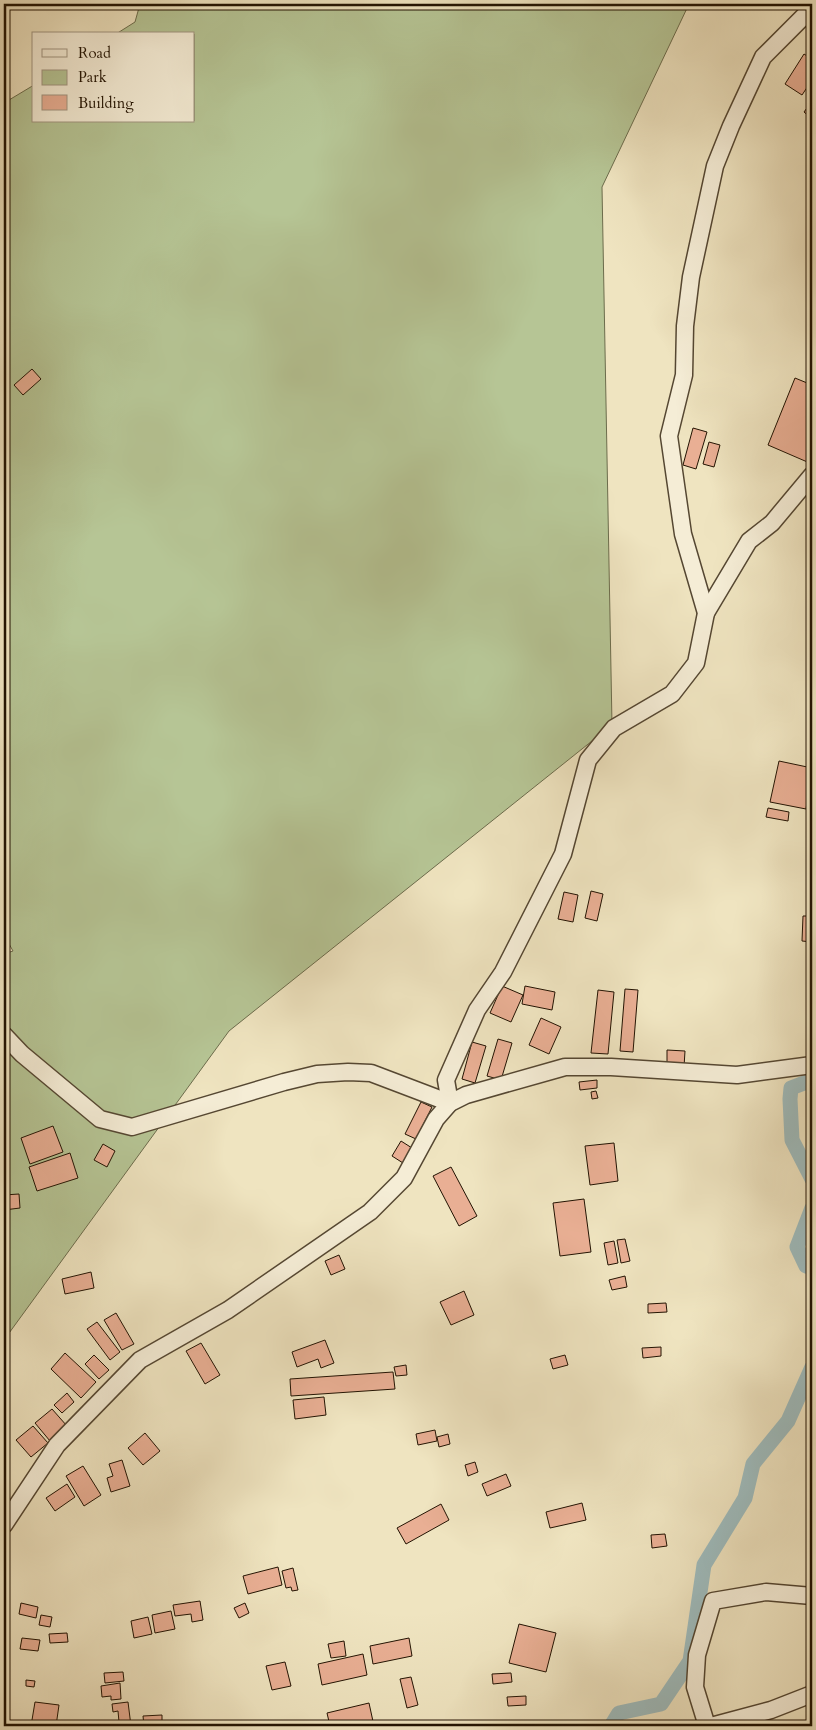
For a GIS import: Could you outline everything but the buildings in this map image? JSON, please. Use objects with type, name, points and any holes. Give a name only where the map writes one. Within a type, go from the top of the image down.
[{"type":"street","points":[[706,614],[682,534],[669,436],[684,375],[685,326],[691,277],[716,166],[731,126],[763,57],[812,8]]},
{"type":"street","points":[[450,1103],[446,1080],[477,1010],[503,972],[563,854],[588,760],[614,728],[672,694],[696,663],[706,614],[749,541],[772,523],[812,475]]},
{"type":"street","points":[[4,1035],[22,1054],[100,1120],[132,1127],[284,1082],[333,1073],[371,1073],[450,1103]]},
{"type":"street","points":[[4,1524],[57,1445],[140,1360],[228,1310],[370,1212],[404,1178],[436,1119],[450,1103],[466,1095],[565,1067],[611,1067],[737,1075],[812,1065]]},
{"type":"street","points":[[707,1726],[696,1688],[697,1655],[713,1601],[766,1592],[812,1596]]},
{"type":"street","points":[[711,1726],[771,1710],[812,1694]]},
{"type":"green space","points":[[140,4],[689,4],[602,187],[612,725],[229,1031],[4,1340],[4,954],[13,951],[4,935],[4,103],[32,86],[32,122],[195,122],[195,32],[119,32],[135,22]]},
{"type":"waterway","points":[[812,1080],[791,1088],[790,1099],[792,1140],[812,1179]]},
{"type":"waterway","points":[[812,1208],[797,1247],[806,1266],[812,1267]]},
{"type":"waterway","points":[[611,1726],[619,1713],[661,1704],[690,1661],[704,1565],[745,1498],[753,1464],[788,1421],[812,1367]]}]
